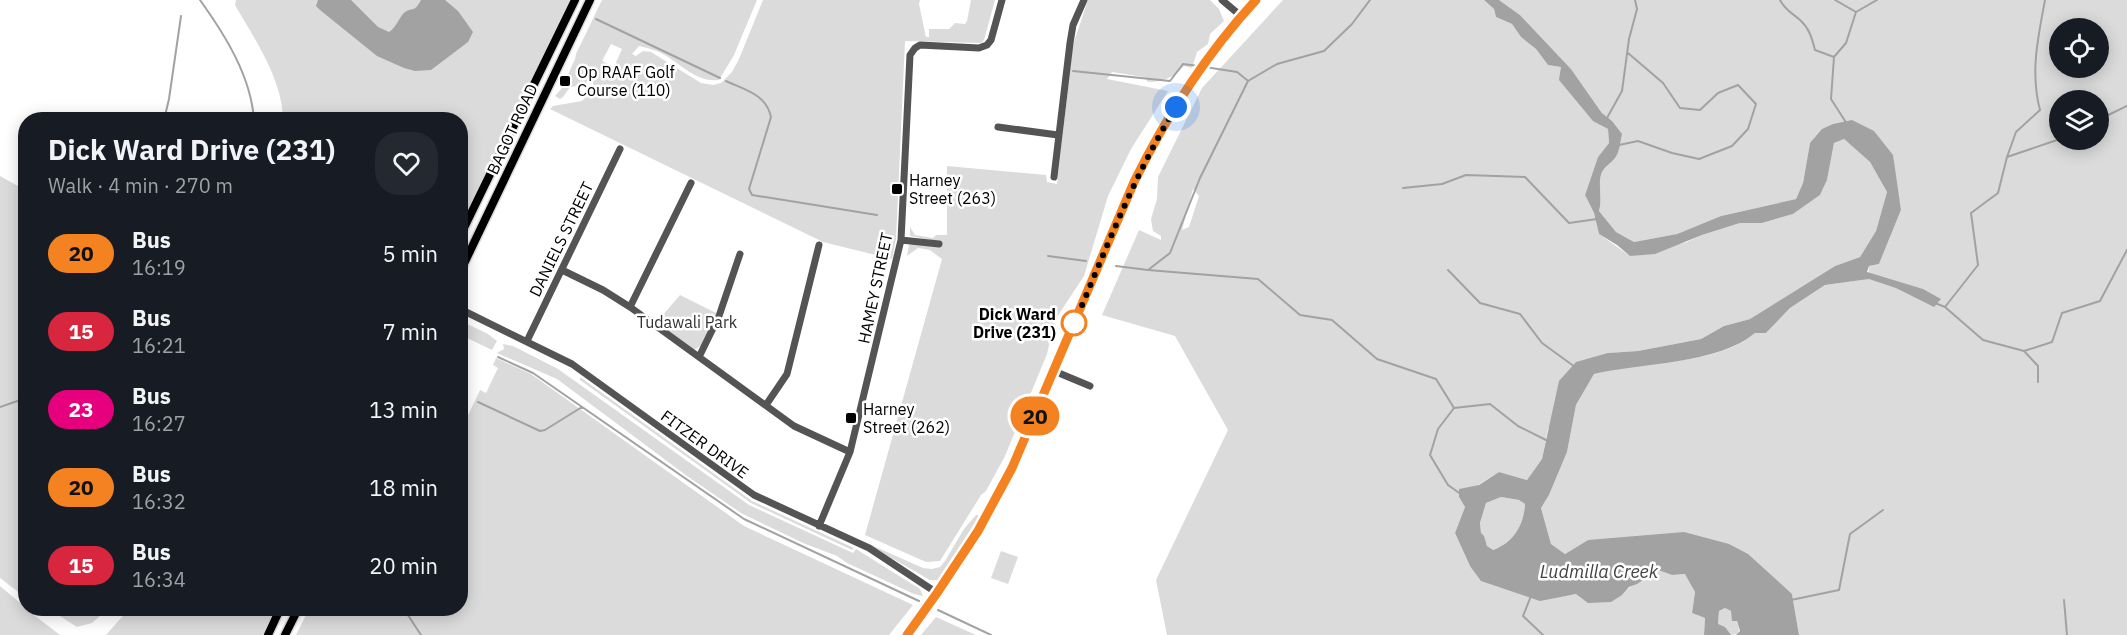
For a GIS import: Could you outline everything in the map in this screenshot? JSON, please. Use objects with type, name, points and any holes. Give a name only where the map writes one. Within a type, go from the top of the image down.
[{"type":"main road","name":"BAGOT ROAD","points":[[468,220],[575,0]]},
{"type":"main road","name":"BAGOT ROAD","points":[[468,255],[590,0]]},
{"type":"main road","points":[[268,635],[277,616]]},
{"type":"main road","points":[[285,635],[294,616]]},
{"type":"street","name":"HAMEY STREET","points":[[819,526],[850,452],[901,240],[910,56],[915,48],[928,44],[979,48],[987,45],[991,40],[1002,0]]},
{"type":"street","points":[[1054,177],[1070,43],[1073,26],[1084,0]]},
{"type":"street","points":[[1222,0],[1241,16]]},
{"type":"street","points":[[907,635],[987,516],[1016,459],[1134,182],[1152,145],[1203,67],[1241,16],[1256,0]]},
{"type":"street","points":[[998,127],[1058,135]]},
{"type":"street","name":"DANIELS STREET","points":[[527,341],[620,149]]},
{"type":"street","points":[[630,307],[691,183]]},
{"type":"street","points":[[901,240],[939,244]]},
{"type":"street","points":[[766,405],[787,374],[819,245]]},
{"type":"street","points":[[699,357],[719,316],[740,254]]},
{"type":"street","points":[[561,270],[603,290],[630,307],[794,426],[850,452]]},
{"type":"street","name":"FITZER DRIVE","points":[[468,313],[577,368],[754,495],[868,548],[937,593]]},
{"type":"street","points":[[1054,371],[1090,386]]},
{"type":"green space","points":[[236,0],[572,0],[468,212],[468,112],[282,112],[273,75],[259,45],[235,5]]},
{"type":"green space","points":[[602,0],[757,0],[734,55],[719,80],[696,76],[663,54],[651,49],[639,46],[632,54],[636,56],[643,51],[651,52],[701,83],[713,85],[721,83],[732,72],[763,0],[920,0],[925,33],[926,37],[929,37],[929,29],[949,29],[955,23],[965,24],[971,0],[995,0],[984,40],[981,43],[905,41],[896,239],[892,259],[823,242],[550,109],[553,106],[582,101],[589,93],[598,93],[600,90],[593,84],[595,69],[589,73],[586,85],[570,87],[560,99],[555,96],[562,88]],"holes":[[[611,44],[622,49],[614,67],[602,61]]]},
{"type":"green space","points":[[1088,0],[1210,0],[1219,9],[1224,21],[1210,34],[1208,44],[1197,52],[1192,68],[1184,66],[1173,76],[1153,82],[1148,82],[1144,77],[1112,72],[1107,79],[1168,91],[1131,149],[1108,196],[1084,276],[1055,320],[1047,354],[1005,456],[986,491],[981,495],[940,561],[926,562],[865,535],[942,259],[930,250],[918,248],[907,256],[909,245],[931,240],[910,236],[910,227],[915,235],[933,238],[936,235],[947,235],[947,166],[1046,175],[1047,182],[1057,184],[1073,45]]},
{"type":"green space","points":[[1283,0],[1484,0],[1494,9],[1496,17],[1512,24],[1521,37],[1536,49],[1548,65],[1561,67],[1585,110],[1608,129],[1609,143],[1598,157],[1585,195],[1594,213],[1599,234],[1630,256],[1687,242],[1740,223],[1762,223],[1793,214],[1820,195],[1827,180],[1834,143],[1844,139],[1870,162],[1887,192],[1876,231],[1860,257],[1835,266],[1750,319],[1724,326],[1701,339],[1638,351],[1608,353],[1548,429],[1542,459],[1527,480],[1499,472],[1459,497],[1465,507],[1455,533],[1470,566],[1516,591],[1540,600],[1576,594],[1622,595],[1634,584],[1658,570],[1672,575],[1686,574],[1695,592],[1692,613],[1705,618],[1704,635],[1167,635],[1156,580],[1228,430],[1175,336],[1102,315],[1139,230],[1161,240],[1161,236],[1153,231],[1151,219],[1157,199],[1158,177],[1202,88]],"holes":[[[1193,189],[1199,196],[1189,227],[1182,230]]]},
{"type":"green space","points":[[1499,0],[2127,0],[2127,635],[1799,635],[1792,594],[1588,540],[1565,554],[1551,544],[1541,508],[1567,452],[1576,405],[1594,374],[1626,367],[1694,358],[1727,349],[1755,333],[1766,333],[1790,308],[1825,285],[1868,279],[1869,266],[1879,264],[1901,210],[1897,188],[1874,131],[1810,143],[1803,183],[1796,199],[1721,216],[1677,234],[1634,242],[1616,232],[1599,211],[1602,172],[1619,149],[1612,121],[1603,114],[1571,69],[1520,15]]},
{"type":"green space","points":[[0,176],[18,186],[18,592],[0,578]]},
{"type":"green space","name":"Tudawali Park","points":[[680,295],[716,313],[702,345],[694,350],[656,323]]},
{"type":"green space","points":[[468,324],[497,341],[492,350],[468,338]]},
{"type":"green space","points":[[503,344],[513,346],[558,369],[749,505],[853,553],[856,549],[920,589],[923,596],[914,594],[741,513],[687,476],[557,379],[497,353],[504,349]]},
{"type":"green space","points":[[496,358],[531,374],[744,526],[913,605],[889,635],[296,635],[306,616],[468,616],[468,415],[480,390],[486,393],[498,368],[493,365]]},
{"type":"green space","points":[[580,377],[752,501],[854,548],[852,550],[751,503],[580,380]]},
{"type":"green space","points":[[1501,497],[1519,500],[1525,504],[1524,512],[1520,526],[1512,538],[1493,550],[1487,546],[1481,533],[1480,523],[1486,503]]},
{"type":"green space","points":[[976,515],[980,515],[939,580],[930,580],[860,540],[923,568],[932,569],[940,567],[945,561],[964,529]]},
{"type":"green space","points":[[1001,551],[1018,557],[1008,584],[991,578]]},
{"type":"green space","points":[[0,586],[18,601],[18,616],[35,616],[60,635],[0,635]]},
{"type":"green space","points":[[1725,608],[1731,611],[1736,619],[1738,634],[1731,635],[1718,624],[1719,611]]},
{"type":"green space","points":[[60,616],[100,616],[92,623],[77,627]]},
{"type":"green space","points":[[123,616],[273,617],[263,635],[106,635]]},
{"type":"green space","points":[[936,617],[976,635],[921,635]]},
{"type":"water","points":[[318,0],[351,0],[378,27],[389,32],[405,12],[415,8],[421,0],[445,0],[458,11],[473,32],[468,42],[431,70],[415,71],[377,56],[320,10],[316,6]]},
{"type":"water","name":"Ludmilla Creek","points":[[1484,0],[1499,0],[1520,15],[1571,69],[1602,113],[1622,134],[1617,155],[1603,170],[1599,211],[1616,232],[1634,242],[1677,234],[1721,216],[1796,199],[1803,183],[1810,143],[1822,129],[1833,124],[1852,120],[1874,131],[1893,155],[1901,210],[1879,264],[1869,266],[1867,272],[1923,289],[1941,299],[1934,307],[1896,288],[1869,279],[1825,285],[1790,308],[1766,333],[1755,333],[1740,343],[1721,351],[1679,361],[1594,374],[1576,405],[1567,452],[1541,508],[1551,544],[1565,554],[1588,540],[1684,532],[1729,544],[1748,554],[1792,594],[1799,635],[1736,635],[1740,631],[1737,621],[1732,621],[1731,611],[1725,608],[1719,611],[1718,624],[1725,627],[1731,635],[1704,635],[1705,618],[1692,613],[1695,592],[1685,574],[1672,575],[1658,570],[1629,587],[1611,602],[1588,603],[1576,594],[1540,601],[1481,581],[1470,566],[1455,533],[1465,507],[1459,497],[1459,489],[1479,485],[1499,472],[1527,480],[1542,459],[1559,381],[1576,362],[1608,353],[1638,351],[1701,339],[1724,326],[1750,319],[1835,266],[1860,257],[1876,231],[1887,192],[1870,162],[1844,139],[1834,143],[1827,180],[1820,195],[1793,214],[1762,223],[1740,223],[1655,254],[1630,256],[1599,234],[1594,213],[1585,195],[1598,157],[1609,143],[1608,129],[1593,121],[1559,80],[1561,67],[1548,65],[1536,49],[1521,37],[1512,24],[1496,17],[1494,9]],"holes":[[[1501,497],[1519,500],[1525,504],[1520,526],[1512,538],[1493,550],[1487,546],[1481,533],[1480,523],[1486,503]]]},
{"type":"waterway","points":[[200,0],[219,27],[235,57],[248,88],[253,112]]},
{"type":"waterway","points":[[1116,266],[1148,270],[1170,253],[1200,178],[1248,81],[1277,64],[1324,51],[1352,24],[1370,0]]},
{"type":"waterway","points":[[1607,118],[1622,91],[1629,39],[1637,9],[1635,0]]},
{"type":"waterway","points":[[1780,0],[1786,9],[1806,27],[1815,50],[1834,57]]},
{"type":"waterway","points":[[1835,0],[1856,12]]},
{"type":"waterway","points":[[1847,124],[1831,99],[1834,57],[1846,43],[1856,12],[1877,0]]},
{"type":"waterway","points":[[2007,157],[2016,132],[2040,110],[2035,69],[2045,0]]},
{"type":"waterway","points":[[166,112],[181,16]]},
{"type":"waterway","points":[[596,19],[720,78]]},
{"type":"waterway","points":[[1619,145],[1638,141],[1672,153],[1699,159],[1732,146],[1748,129],[1756,104],[1738,85],[1718,93],[1700,110],[1680,108],[1663,83],[1628,53]]},
{"type":"waterway","points":[[1073,71],[1170,81],[1183,64],[1199,66]]},
{"type":"waterway","points":[[1205,67],[1237,72],[1247,80]]},
{"type":"waterway","points":[[726,81],[760,98],[765,103],[771,117],[749,189],[752,195],[877,215]]},
{"type":"waterway","points":[[2109,115],[2127,106]]},
{"type":"waterway","points":[[1935,303],[1945,307],[1978,265],[1971,213],[1998,193],[2007,157],[2049,143]]},
{"type":"waterway","points":[[1403,188],[1442,184],[1466,175],[1525,177],[1569,223],[1597,219]]},
{"type":"waterway","points":[[1945,307],[1983,340],[2024,351],[2052,342],[2062,313],[2100,301],[2127,250]]},
{"type":"waterway","points":[[1048,256],[1086,261]]},
{"type":"waterway","points":[[1148,270],[1258,279],[1300,315],[1332,320],[1377,359],[1436,379],[1454,408],[1438,429],[1430,455],[1448,485],[1462,495]]},
{"type":"waterway","points":[[1448,270],[1480,303],[1520,314],[1542,343],[1575,367]]},
{"type":"waterway","points":[[2024,351],[2038,366],[2038,382]]},
{"type":"waterway","points":[[498,357],[533,373],[744,519],[919,601]]},
{"type":"waterway","points":[[0,407],[18,401]]},
{"type":"waterway","points":[[478,402],[540,431],[582,407]]},
{"type":"waterway","points":[[1454,408],[1490,404],[1518,426],[1548,441]]},
{"type":"waterway","points":[[1791,600],[1839,590],[1850,534],[1883,510]]},
{"type":"waterway","points":[[1531,596],[1523,616],[1543,635]]},
{"type":"waterway","points":[[2064,600],[2067,635]]},
{"type":"waterway","points":[[938,610],[991,635]]},
{"type":"waterway","points":[[409,616],[421,635]]},
{"type":"bus line","name":"20","points":[[907,635],[978,531],[1012,468],[1134,182],[1152,145],[1210,57],[1256,0]]},
{"type":"place","name":"Op RAAF Golf Course (110)","points":[[565,81]]},
{"type":"place","name":"Harney Street (263)","points":[[897,189]]},
{"type":"place","name":"Dick Ward Drive (231)","points":[[1074,323]]},
{"type":"place","name":"Harney Street (262)","points":[[851,418]]},
{"type":"route","points":[[1074,323],[1072,329],[1134,182],[1152,145],[1176,107]]}]
